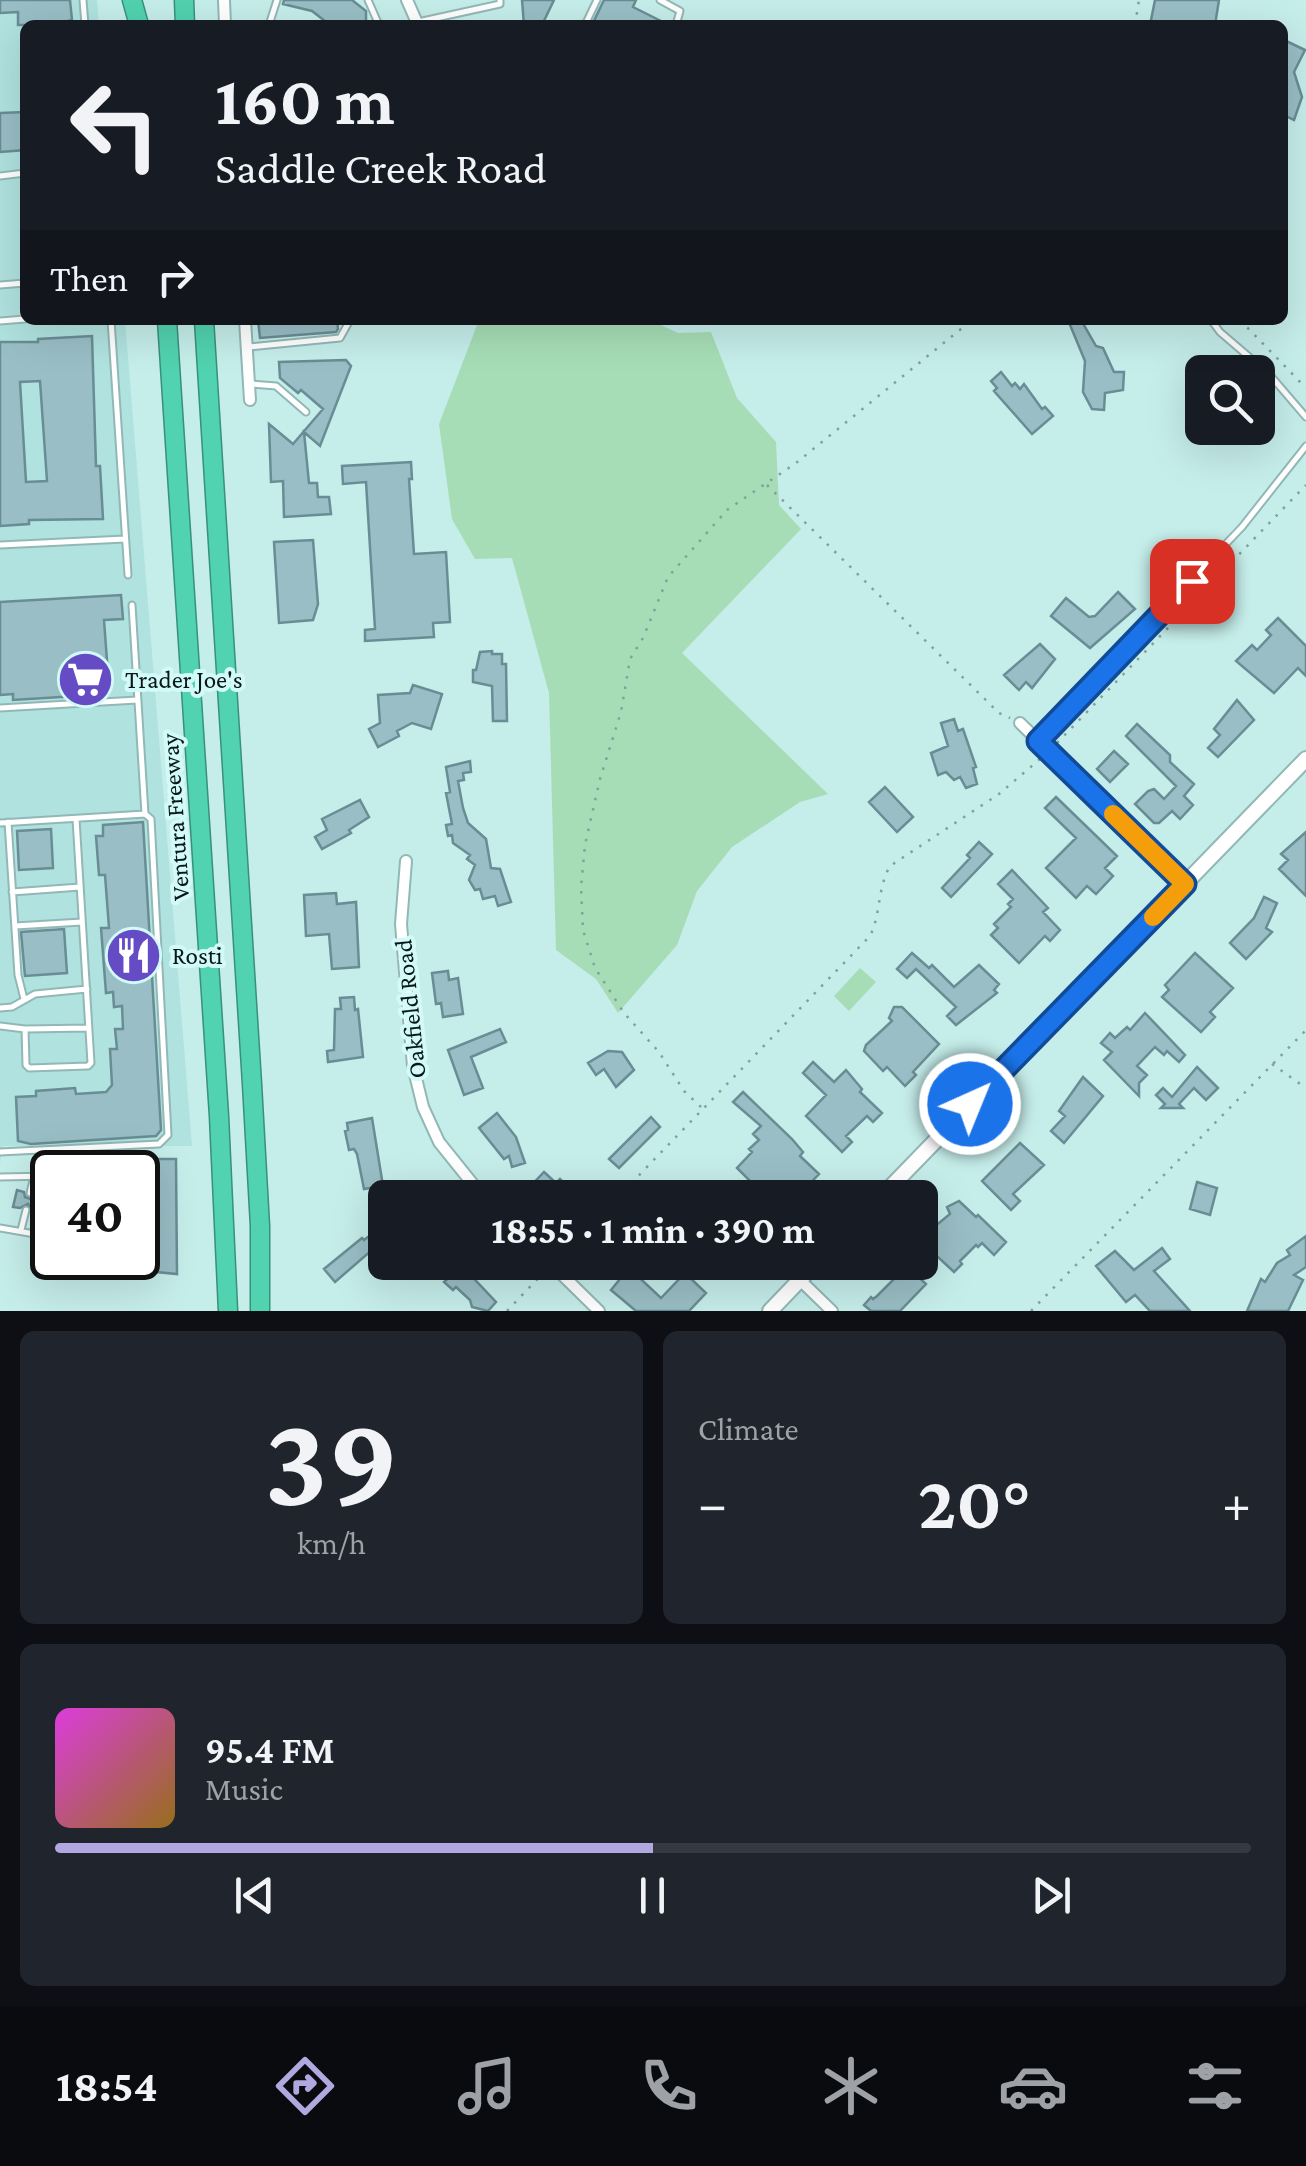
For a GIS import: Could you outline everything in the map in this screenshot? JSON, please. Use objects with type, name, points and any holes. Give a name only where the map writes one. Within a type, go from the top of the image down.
[{"type":"highway","name":"Ventura Freeway","points":[[167,325],[228,1311]]},
{"type":"highway","points":[[204,325],[252,1084],[260,1311]]},
{"type":"street","points":[[244,325],[250,400]]},
{"type":"street","points":[[1020,723],[1185,884]]},
{"type":"street","points":[[897,1180],[1306,758]]},
{"type":"street","name":"Oakfield Road","points":[[406,861],[402,924],[412,1066],[423,1107],[439,1142],[470,1180]]},
{"type":"street","points":[[567,1280],[599,1311]]},
{"type":"street","points":[[770,1311],[800,1280],[832,1311]]},
{"type":"lane","points":[[434,20],[500,4],[500,0]]},
{"type":"lane","points":[[660,0],[680,12],[678,20]]},
{"type":"lane","points":[[111,325],[128,576]]},
{"type":"lane","points":[[246,347],[340,338],[347,325]]},
{"type":"lane","points":[[1215,325],[1269,374],[1306,417]]},
{"type":"lane","points":[[249,384],[276,386],[306,412]]},
{"type":"lane","points":[[1038,741],[1242,527],[1306,446]]},
{"type":"lane","points":[[0,545],[125,539]]},
{"type":"lane","points":[[0,1152],[159,1144],[168,1135],[150,819],[145,814],[132,605]]},
{"type":"lane","points":[[0,708],[137,700]]},
{"type":"lane","points":[[24,999],[18,976],[4,823],[145,814]]},
{"type":"lane","points":[[25,1030],[26,1065],[30,1068],[92,1063],[76,819]]},
{"type":"lane","points":[[12,892],[80,888]]},
{"type":"lane","points":[[14,926],[82,922]]},
{"type":"lane","points":[[0,1008],[12,1007],[35,994],[87,989]]},
{"type":"lane","points":[[0,1026],[25,1030],[89,1028]]},
{"type":"lane","points":[[0,1177],[30,1176]]},
{"type":"lane","points":[[21,1230],[26,1210]]},
{"type":"lane","points":[[0,1228],[30,1232]]},
{"type":"path","points":[[702,1109],[624,1013],[595,968],[583,930],[581,886],[586,845],[600,779],[621,712],[630,659],[643,638],[662,587],[727,510],[966,325]]},
{"type":"path","points":[[1245,325],[1306,388]]},
{"type":"path","points":[[765,484],[999,713],[1020,723]]},
{"type":"path","points":[[634,1180],[870,936],[881,882],[890,866],[999,794],[1048,752],[1306,485]]},
{"type":"path","points":[[1031,1311],[1306,1030]]},
{"type":"path","points":[[1272,1064],[1306,1088]]},
{"type":"path","points":[[507,1311],[536,1280]]},
{"type":"shaded area","points":[[0,0],[97,0],[99,20],[20,20],[20,325],[125,325],[192,1146],[3,1146],[0,1163]]},
{"type":"green space","points":[[477,325],[661,325],[678,333],[711,332],[737,398],[776,442],[779,505],[801,529],[682,653],[828,794],[800,802],[732,847],[697,891],[677,945],[618,1013],[596,979],[556,950],[549,693],[512,558],[475,559],[452,519],[439,424]]},
{"type":"green space","points":[[860,968],[876,982],[849,1011],[834,996]]},
{"type":"building","points":[[0,0],[70,0],[72,20],[20,20],[18,25],[18,12],[0,13]]},
{"type":"building","points":[[284,0],[352,0],[366,11],[366,20],[324,20],[312,11],[283,4]]},
{"type":"building","points":[[522,0],[554,0],[544,20],[524,20]]},
{"type":"building","points":[[604,0],[636,0],[633,7],[659,20],[594,20]]},
{"type":"building","points":[[1155,0],[1219,0],[1216,20],[1151,20]]},
{"type":"building","points":[[1288,42],[1305,50],[1294,72],[1302,97],[1294,120],[1288,117]]},
{"type":"building","points":[[20,112],[20,150],[0,152],[0,113]]},
{"type":"building","points":[[259,325],[338,325],[336,332],[260,338]]},
{"type":"building","points":[[1070,325],[1084,325],[1096,346],[1103,348],[1114,372],[1124,372],[1123,390],[1105,393],[1104,410],[1092,409],[1083,392],[1085,361]]},
{"type":"building","points":[[92,336],[96,466],[100,466],[103,519],[29,520],[29,524],[0,526],[0,342]],"holes":[[[40,381],[47,481],[26,482],[20,382]]]},
{"type":"building","points":[[346,360],[351,366],[320,446],[304,432],[309,483],[317,483],[318,497],[329,497],[331,514],[284,517],[283,481],[271,482],[269,424],[293,444],[323,409],[280,378],[279,362]]},
{"type":"building","points":[[1001,372],[1012,386],[1015,383],[1020,389],[1024,384],[1042,409],[1045,407],[1053,416],[1032,434],[994,391],[997,388],[991,381]]},
{"type":"building","points":[[411,462],[414,554],[446,552],[450,622],[433,623],[434,637],[365,641],[365,630],[375,629],[366,482],[343,484],[342,466]]},
{"type":"building","points":[[313,540],[318,604],[313,620],[279,623],[274,542]]},
{"type":"building","points":[[1118,592],[1135,609],[1090,648],[1051,616],[1066,598],[1089,617],[1095,616]]},
{"type":"building","points":[[1221,592],[1233,603],[1216,621],[1204,610]]},
{"type":"building","points":[[121,595],[123,619],[104,620],[109,688],[76,690],[77,696],[13,700],[13,694],[0,695],[0,602]]},
{"type":"building","points":[[1278,618],[1306,646],[1306,676],[1298,668],[1274,693],[1236,661],[1252,645],[1257,650],[1271,635],[1266,630]]},
{"type":"building","points":[[1040,644],[1055,659],[1032,688],[1026,682],[1019,690],[1004,675]]},
{"type":"building","points":[[480,652],[502,654],[502,664],[506,664],[507,721],[493,721],[492,686],[473,682]]},
{"type":"building","points":[[413,685],[442,694],[431,729],[412,723],[397,731],[399,736],[378,747],[369,729],[380,723],[378,695],[410,693]]},
{"type":"building","points":[[1237,700],[1254,720],[1218,757],[1208,748],[1220,735],[1214,729]]},
{"type":"building","points":[[954,719],[958,731],[963,729],[976,767],[973,768],[977,784],[966,788],[960,777],[954,780],[946,772],[938,775],[931,753],[948,746],[941,723]]},
{"type":"building","points":[[1137,724],[1194,784],[1184,796],[1193,805],[1180,819],[1172,811],[1154,823],[1135,804],[1154,789],[1164,799],[1176,786],[1126,736]]},
{"type":"building","points":[[1114,751],[1128,764],[1110,782],[1097,769]]},
{"type":"building","points":[[470,761],[471,772],[463,773],[464,780],[458,781],[463,808],[468,823],[486,839],[491,868],[500,869],[511,902],[498,906],[495,896],[483,899],[480,889],[475,890],[469,880],[475,865],[467,859],[470,855],[453,843],[452,835],[448,836],[446,825],[452,824],[446,767]]},
{"type":"building","points":[[885,787],[913,817],[897,832],[869,802]]},
{"type":"building","points":[[1056,797],[1117,856],[1105,868],[1113,876],[1096,894],[1087,886],[1076,898],[1046,868],[1076,838],[1045,808]]},
{"type":"building","points":[[360,800],[369,817],[349,830],[351,833],[322,849],[315,837],[327,830],[322,819]]},
{"type":"building","points":[[143,822],[161,1130],[156,1136],[31,1144],[18,1141],[16,1097],[75,1088],[76,1094],[106,1092],[112,1085],[110,1049],[117,1049],[115,1029],[123,1029],[122,1006],[114,1007],[113,992],[106,993],[101,928],[109,928],[105,875],[99,875],[96,836],[103,836],[103,825]]},
{"type":"building","points":[[51,829],[53,868],[19,870],[17,831]]},
{"type":"building","points":[[1306,832],[1306,896],[1279,869],[1288,860],[1281,854]]},
{"type":"building","points":[[979,842],[992,854],[951,897],[942,888],[970,858],[967,855]]},
{"type":"building","points":[[1012,870],[1048,908],[1043,912],[1060,930],[1050,941],[1045,936],[1019,963],[991,935],[998,928],[994,924],[1011,907],[1008,904],[1013,899],[998,884]]},
{"type":"building","points":[[336,893],[337,904],[356,902],[359,967],[332,969],[329,934],[306,936],[304,895]]},
{"type":"building","points":[[1264,897],[1277,903],[1266,928],[1272,932],[1246,959],[1230,943],[1254,918]]},
{"type":"building","points":[[64,929],[67,973],[25,976],[21,932]]},
{"type":"building","points":[[912,953],[929,968],[932,965],[954,987],[979,965],[999,984],[994,990],[997,993],[956,1025],[947,1016],[956,1007],[916,969],[907,978],[897,969]]},
{"type":"building","points":[[1195,953],[1233,988],[1210,1012],[1215,1017],[1201,1032],[1162,997],[1169,990],[1165,985]]},
{"type":"building","points":[[448,971],[449,980],[458,978],[463,1014],[443,1017],[441,1003],[436,1004],[432,973]]},
{"type":"building","points":[[354,997],[363,1057],[328,1062],[327,1051],[334,1050],[335,1009],[341,1009],[340,998]]},
{"type":"building","points":[[894,1007],[902,1007],[939,1044],[905,1086],[864,1051],[892,1021],[889,1018]]},
{"type":"building","points":[[1145,1013],[1185,1055],[1179,1062],[1155,1047],[1137,1066],[1147,1075],[1139,1083],[1139,1096],[1104,1060],[1112,1052],[1101,1043],[1110,1033],[1115,1038],[1127,1027],[1130,1030]]},
{"type":"building","points":[[500,1029],[506,1042],[471,1057],[483,1088],[464,1095],[448,1050]]},
{"type":"building","points":[[608,1051],[622,1052],[634,1070],[616,1087],[604,1069],[596,1075],[588,1063]]},
{"type":"building","points":[[813,1062],[834,1082],[846,1070],[862,1089],[860,1092],[882,1113],[873,1122],[867,1116],[846,1136],[852,1142],[842,1152],[806,1116],[826,1095],[803,1073]]},
{"type":"building","points":[[1197,1067],[1218,1088],[1206,1100],[1194,1088],[1179,1104],[1183,1108],[1161,1108],[1165,1104],[1156,1095],[1163,1088],[1172,1097]]},
{"type":"building","points":[[1083,1077],[1103,1096],[1064,1143],[1051,1131],[1065,1116],[1059,1111]]},
{"type":"building","points":[[743,1092],[792,1139],[803,1152],[800,1156],[819,1174],[813,1180],[749,1180],[737,1168],[759,1140],[753,1134],[761,1126],[733,1102]]},
{"type":"building","points":[[497,1113],[516,1137],[525,1163],[512,1167],[509,1156],[504,1159],[479,1128]]},
{"type":"building","points":[[651,1117],[660,1127],[619,1168],[609,1159]]},
{"type":"building","points":[[372,1118],[382,1180],[368,1180],[368,1188],[364,1189],[357,1154],[354,1149],[349,1150],[347,1123]]},
{"type":"building","points":[[1020,1143],[1044,1165],[1013,1194],[1020,1201],[1011,1210],[982,1181]]},
{"type":"building","points":[[160,1159],[176,1159],[177,1274],[160,1272]]},
{"type":"building","points":[[544,1172],[553,1180],[536,1180]]},
{"type":"building","points":[[1197,1182],[1217,1188],[1210,1215],[1190,1209]]},
{"type":"building","points":[[17,1190],[24,1192],[30,1199],[30,1208],[28,1204],[13,1207]]},
{"type":"building","points":[[959,1201],[1006,1242],[994,1255],[982,1243],[976,1245],[954,1272],[938,1257],[938,1224],[950,1214],[947,1207]]},
{"type":"building","points":[[1306,1236],[1306,1267],[1294,1275],[1303,1280],[1288,1311],[1247,1311],[1261,1279],[1265,1282],[1277,1263],[1290,1255],[1287,1250]]},
{"type":"building","points":[[368,1237],[368,1253],[335,1282],[324,1269]]},
{"type":"building","points":[[1162,1248],[1170,1259],[1154,1271],[1190,1311],[1150,1311],[1135,1295],[1126,1302],[1096,1266],[1115,1251],[1134,1270]]},
{"type":"building","points":[[475,1280],[496,1302],[488,1311],[472,1307],[456,1287],[453,1290],[444,1282]]},
{"type":"building","points":[[619,1280],[642,1280],[661,1298],[678,1280],[692,1280],[706,1293],[689,1311],[636,1311],[611,1290]]},
{"type":"building","points":[[893,1280],[922,1280],[926,1284],[900,1311],[871,1311],[864,1305]]},
{"type":"slow traffic","points":[[1113,814],[1185,884],[1153,917]]},
{"type":"place","name":"Trader Joe's","points":[[86,679]]},
{"type":"place","name":"Rosti","points":[[133,955]]},
{"type":"route","points":[[970,1104],[1185,884],[1038,741],[1192,581]]}]
